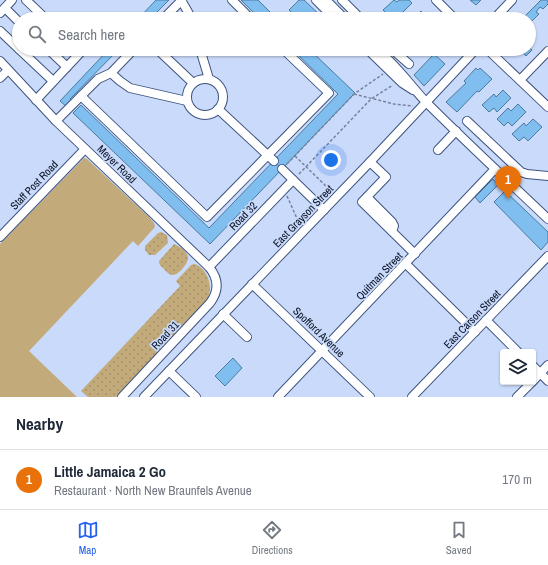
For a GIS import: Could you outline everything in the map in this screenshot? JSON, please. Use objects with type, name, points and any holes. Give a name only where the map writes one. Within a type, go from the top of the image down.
[{"type":"street","points":[[12,0],[2,11],[12,17]]},
{"type":"street","points":[[26,0],[39,12]]},
{"type":"street","points":[[170,12],[181,0],[188,12]]},
{"type":"street","points":[[232,0],[244,12]]},
{"type":"street","points":[[316,0],[331,12]]},
{"type":"street","points":[[326,0],[335,12]]},
{"type":"street","points":[[342,0],[354,12]]},
{"type":"street","points":[[436,0],[448,12]]},
{"type":"street","points":[[501,12],[512,0]]},
{"type":"street","points":[[0,31],[12,42]]},
{"type":"street","points":[[520,80],[548,51]]},
{"type":"street","points":[[26,56],[53,82]]},
{"type":"street","points":[[55,56],[67,67]]},
{"type":"street","points":[[36,100],[77,56]]},
{"type":"street","points":[[56,121],[98,79],[111,73],[127,56]]},
{"type":"street","points":[[165,56],[193,84]]},
{"type":"street","points":[[202,56],[209,79]]},
{"type":"street","points":[[81,96],[208,217],[271,158],[329,93],[290,56]]},
{"type":"street","points":[[373,56],[402,83],[416,91]]},
{"type":"street","points":[[385,56],[416,91],[548,219]]},
{"type":"street","points":[[400,56],[409,64]]},
{"type":"street","name":"East Grayson Street","points":[[144,397],[222,314],[370,162],[470,56]]},
{"type":"street","points":[[494,56],[548,107]]},
{"type":"street","name":"Meyer Road","points":[[0,61],[56,121],[210,267],[214,273],[217,284]]},
{"type":"street","points":[[0,78],[8,70]]},
{"type":"street","points":[[111,73],[130,88],[188,101]]},
{"type":"street","points":[[209,79],[222,89],[223,97],[221,106],[211,114],[198,113],[191,108],[187,93],[193,84],[198,80],[209,79]]},
{"type":"street","points":[[218,109],[271,158]]},
{"type":"street","points":[[467,121],[521,172],[548,176]]},
{"type":"street","points":[[438,150],[456,131]]},
{"type":"street","name":"Staff Post Road","points":[[0,237],[85,149]]},
{"type":"street","points":[[370,162],[386,177],[362,202],[415,254]]},
{"type":"street","points":[[282,169],[324,210]]},
{"type":"street","name":"Quitman Street","points":[[278,397],[495,169]]},
{"type":"street","name":"Road 32","points":[[210,267],[293,180]]},
{"type":"street","name":"East Carson Street","points":[[412,397],[548,256]]},
{"type":"street","points":[[406,264],[475,332]]},
{"type":"street","name":"Road 31","points":[[122,397],[210,304],[217,284]]},
{"type":"street","name":"Spofford Avenue","points":[[252,284],[370,397]]},
{"type":"street","points":[[222,314],[246,337]]},
{"type":"street","points":[[486,320],[515,349]]},
{"type":"street","points":[[536,377],[548,365]]},
{"type":"street","points":[[536,369],[548,381]]},
{"type":"street","points":[[168,371],[196,397]]},
{"type":"street","points":[[517,397],[528,385]]},
{"type":"path","points":[[282,169],[354,94],[386,72]]},
{"type":"path","points":[[293,180],[371,99],[397,82]]},
{"type":"path","points":[[354,94],[394,104],[418,107]]},
{"type":"path","points":[[295,156],[328,188]]},
{"type":"path","points":[[284,189],[299,223]]},
{"type":"shaded area","points":[[84,158],[87,159],[149,217],[154,223],[155,227],[138,246],[133,241],[29,351],[77,397],[0,397],[0,244]]},
{"type":"shaded area","points":[[161,232],[167,235],[168,243],[155,255],[149,255],[145,250],[145,246],[158,233]]},
{"type":"shaded area","points":[[174,244],[184,251],[188,257],[188,260],[180,271],[172,275],[159,264],[159,261]]},
{"type":"shaded area","points":[[194,264],[201,267],[206,273],[209,281],[210,290],[207,301],[116,397],[88,397],[81,391],[180,286],[176,281],[191,265]]},
{"type":"building","points":[[156,0],[169,0],[157,12],[145,12]]},
{"type":"building","points":[[241,0],[258,0],[270,12],[253,12]]},
{"type":"building","points":[[299,0],[304,0],[317,12],[291,12],[289,10]]},
{"type":"building","points":[[394,0],[397,2],[399,0],[409,0],[412,3],[403,12],[385,12],[383,10]]},
{"type":"building","points":[[470,0],[481,0],[476,5]]},
{"type":"building","points":[[541,0],[548,0],[548,4],[543,9],[540,7],[536,12],[529,12]]},
{"type":"building","points":[[102,56],[112,56],[70,99],[72,101],[67,107],[60,101]]},
{"type":"building","points":[[299,56],[316,56],[355,93],[210,244],[73,113],[81,105],[209,228],[338,94]]},
{"type":"building","points":[[432,56],[436,56],[445,64],[424,86],[414,75]]},
{"type":"building","points":[[476,68],[478,70],[480,68],[492,79],[479,92],[477,91],[457,112],[446,102],[466,83],[464,81]]},
{"type":"building","points":[[503,90],[511,98],[497,112],[494,108],[489,112],[482,105],[494,94],[496,97]]},
{"type":"building","points":[[518,104],[526,112],[512,126],[508,122],[504,126],[497,119],[508,108],[511,111]]},
{"type":"building","points":[[533,119],[542,127],[528,141],[524,137],[519,141],[512,134],[524,123],[526,126]]},
{"type":"building","points":[[493,179],[498,185],[480,203],[475,197]]},
{"type":"building","points":[[505,191],[548,232],[548,242],[541,250],[494,202]]},
{"type":"building","points":[[233,358],[242,368],[225,386],[215,376]]},
{"type":"place","name":"Little Jamaica 2 Go","points":[[508,199]]}]
